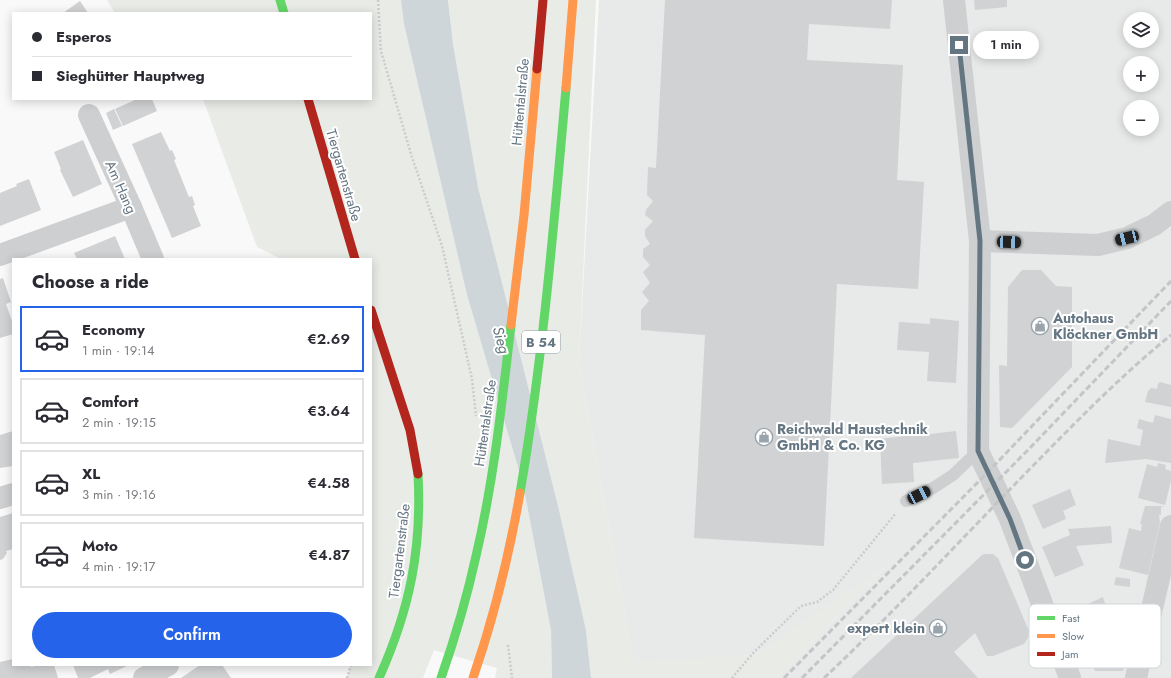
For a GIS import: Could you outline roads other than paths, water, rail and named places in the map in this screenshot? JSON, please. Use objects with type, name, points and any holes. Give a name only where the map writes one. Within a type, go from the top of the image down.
[{"type":"main road","points":[[280,0],[284,12]]},
{"type":"main road","name":"Hüttentalstraße","points":[[442,678],[452,650],[470,587],[483,530],[493,468],[520,257],[543,0]]},
{"type":"main road","name":"B 54","points":[[473,678],[480,660],[498,598],[522,483],[532,416],[550,258],[573,0]]},
{"type":"main road","name":"Tiergartenstraße","points":[[308,100],[355,258]]},
{"type":"main road","name":"Tiergartenstraße","points":[[372,313],[413,442],[419,482],[420,506],[414,568],[406,608],[390,655],[379,678]]},
{"type":"street","points":[[954,0],[980,241],[978,451],[1010,519],[1042,604]]},
{"type":"street","name":"Am Hang","points":[[89,115],[153,258]]},
{"type":"street","points":[[0,255],[131,207]]},
{"type":"street","points":[[980,241],[1098,245],[1127,238],[1154,225],[1171,212]]},
{"type":"street","points":[[0,498],[12,494]]},
{"type":"street","points":[[1153,604],[1171,526]]},
{"type":"street","points":[[144,678],[166,666]]},
{"type":"street","points":[[1066,668],[1070,678]]},
{"type":"street","points":[[1136,678],[1138,668]]},
{"type":"lane","points":[[906,501],[933,488],[954,475],[978,451]]},
{"type":"water","name":"Sieg","points":[[401,0],[448,0],[453,44],[478,187],[559,510],[586,630],[591,678],[552,678],[551,630],[523,484],[467,295],[404,24]]},
{"type":"railway","points":[[784,678],[986,474],[1171,281]]},
{"type":"railway","points":[[802,678],[1028,450],[1171,301]]},
{"type":"railway","points":[[824,678],[899,605],[1075,423],[1112,387],[1171,335]]},
{"type":"place","name":"Autohaus Klöckner GmbH","points":[[1040,326]]},
{"type":"place","name":"Reichwald Haustechnik GmbH & Co. KG","points":[[764,437]]},
{"type":"place","name":"expert klein","points":[[938,628]]}]
